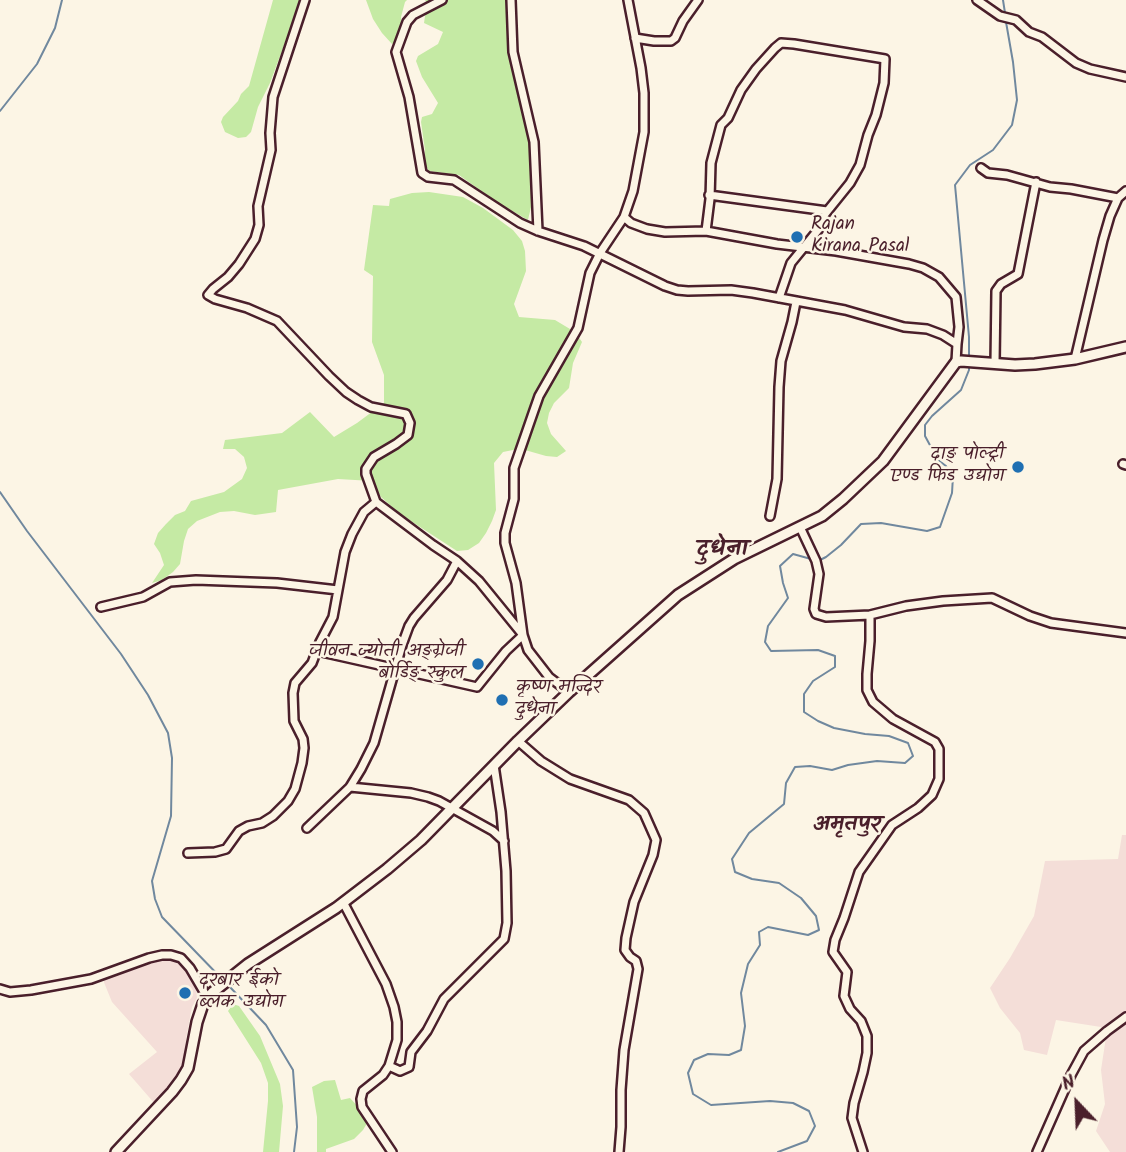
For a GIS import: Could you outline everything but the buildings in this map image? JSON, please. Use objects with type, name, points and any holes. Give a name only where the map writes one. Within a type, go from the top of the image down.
[{"type":"main road","points":[[116,1152],[181,1080],[188,1068],[203,1004],[210,994],[248,964],[344,902],[387,869],[421,840],[569,692],[678,595],[734,559],[822,516],[832,508],[883,461],[959,361],[1035,364],[1075,359],[1126,347]]},
{"type":"street","points":[[305,0],[273,97],[271,150],[258,206],[259,225],[255,239],[239,264],[208,295],[277,321],[346,392],[371,407],[406,414],[410,423],[408,435],[374,457],[366,469],[376,502],[479,580],[523,635]]},
{"type":"street","points":[[442,0],[414,15],[407,22],[396,52],[409,97],[422,173],[428,177],[454,180],[520,223],[584,246],[637,274],[677,290],[730,290],[845,310],[895,325],[927,329],[957,344]]},
{"type":"street","points":[[511,0],[513,52],[534,142],[538,231]]},
{"type":"street","points":[[569,692],[548,677],[528,650],[505,533],[514,499],[514,468],[539,396],[578,328],[587,280],[600,253],[624,217],[633,191],[643,132],[644,93],[628,0]]},
{"type":"street","points":[[635,38],[671,41],[698,0]]},
{"type":"street","points":[[977,0],[1000,16],[1016,20],[1029,32],[1042,37],[1076,63],[1126,77]]},
{"type":"street","points":[[705,231],[711,163],[721,125],[728,118],[741,90],[756,69],[781,43],[885,59],[884,83],[860,165],[809,243],[791,263],[779,298]]},
{"type":"street","points":[[981,168],[988,173],[1007,175],[1050,187],[1118,198]]},
{"type":"street","points":[[992,363],[996,291],[1001,284],[1018,274],[1036,183]]},
{"type":"street","points":[[1075,359],[1110,216],[1118,198],[1126,191]]},
{"type":"street","points":[[709,195],[828,211]]},
{"type":"street","points":[[624,217],[647,229],[665,232],[705,231],[923,268],[939,277],[956,297],[959,361]]},
{"type":"street","points":[[770,516],[777,480],[781,360],[793,322],[796,302]]},
{"type":"street","points":[[188,853],[226,849],[239,831],[273,816],[288,801],[295,789],[304,748],[303,738],[294,721],[295,683],[312,663],[333,617],[345,552],[352,534],[364,512],[376,502]]},
{"type":"street","points":[[800,527],[819,574],[814,609],[816,614],[826,617],[870,615],[906,606],[992,598],[1051,623],[1126,634]]},
{"type":"street","points":[[307,828],[350,787],[374,743],[409,626],[447,580],[457,561]]},
{"type":"street","points":[[101,607],[143,597],[170,582],[196,580],[302,585],[338,590]]},
{"type":"street","points":[[863,1152],[852,1118],[863,1072],[867,1036],[861,1021],[850,1009],[844,996],[847,972],[833,953],[835,940],[859,872],[892,825],[918,808],[932,794],[939,779],[940,767],[939,749],[935,742],[893,719],[873,702],[867,690],[870,615]]},
{"type":"street","points":[[317,651],[477,687],[506,651],[523,635]]},
{"type":"street","points":[[519,741],[541,761],[570,779],[629,800],[644,813],[656,840],[653,855],[634,902],[626,938],[625,950],[636,961],[638,968],[624,1059],[619,1152]]},
{"type":"street","points":[[389,1066],[400,1071],[409,1067],[411,1052],[427,1031],[444,999],[504,939],[507,923],[504,841],[494,765]]},
{"type":"street","points":[[350,787],[428,797],[493,831],[504,841]]},
{"type":"street","points":[[344,902],[386,984],[397,1022],[397,1040],[389,1066],[383,1075],[363,1091],[361,1099],[362,1107],[392,1152]]},
{"type":"street","points":[[0,989],[10,992],[32,990],[91,979],[149,958],[171,955],[181,958],[210,994]]},
{"type":"street","points":[[1037,1152],[1084,1051],[1126,1017]]},
{"type":"shaded area","points":[[1122,835],[1126,835],[1126,1152],[1110,1152],[1096,1131],[1105,1104],[1101,1070],[1106,1037],[1101,1027],[1056,1020],[1047,1055],[1024,1050],[1020,1033],[1000,1008],[990,988],[1034,916],[1045,861],[1118,859]]},
{"type":"shaded area","points":[[162,958],[171,959],[185,969],[196,988],[197,998],[192,1007],[186,1039],[185,1068],[155,1104],[129,1074],[157,1052],[112,1002],[103,980]]},
{"type":"green space","points":[[273,0],[301,0],[270,83],[258,107],[251,132],[246,137],[238,138],[225,132],[221,122],[249,86]]},
{"type":"green space","points":[[366,0],[407,0],[401,17],[398,40],[392,44],[382,33]]},
{"type":"green space","points":[[425,0],[508,0],[509,55],[529,142],[534,194],[528,220],[498,203],[459,175],[429,171],[424,163],[422,117],[432,114],[438,103],[422,77],[416,61],[418,56],[438,44],[443,32],[424,23],[427,3]]},
{"type":"green space","points":[[429,192],[463,197],[513,230],[522,241],[525,251],[526,271],[514,304],[519,317],[555,320],[575,332],[582,342],[573,363],[569,388],[554,403],[547,423],[551,434],[566,451],[557,457],[525,450],[503,452],[494,463],[496,510],[479,543],[468,550],[457,551],[400,514],[381,497],[372,481],[338,479],[278,490],[276,512],[255,515],[234,511],[220,512],[197,521],[188,529],[180,564],[162,580],[152,583],[164,565],[154,544],[158,533],[175,515],[185,511],[191,501],[224,492],[242,479],[247,468],[244,457],[235,449],[223,449],[225,440],[282,433],[310,412],[334,437],[384,403],[384,375],[372,342],[373,276],[364,270],[373,205],[389,206],[390,199]]},
{"type":"green space","points":[[233,1004],[239,1006],[260,1036],[280,1084],[283,1106],[279,1152],[263,1152],[268,1083],[261,1063],[228,1011]]},
{"type":"green space","points":[[335,1080],[341,1100],[350,1098],[361,1110],[366,1125],[354,1139],[326,1149],[326,1152],[317,1152],[317,1117],[312,1087],[324,1081]]},
{"type":"waterway","points":[[0,111],[37,64],[55,28],[62,0]]},
{"type":"waterway","points":[[1003,0],[1005,13]]},
{"type":"waterway","points":[[969,358],[955,185],[970,165],[993,150],[1012,125],[1017,100],[1006,22]]},
{"type":"waterway","points":[[820,560],[841,545],[861,524],[881,523],[927,531],[940,527],[952,493],[953,476],[938,460],[925,436],[925,425],[961,390],[969,364]]},
{"type":"waterway","points":[[0,492],[121,654],[148,695],[168,733],[172,758],[171,816],[152,881],[155,899],[162,917],[222,979]]},
{"type":"waterway","points":[[778,1152],[807,1141],[815,1126],[809,1111],[793,1103],[770,1101],[711,1105],[693,1094],[688,1073],[694,1060],[708,1054],[729,1055],[741,1050],[745,1026],[741,993],[748,964],[760,945],[759,932],[768,927],[808,935],[819,930],[816,916],[801,898],[779,883],[752,879],[735,872],[732,859],[749,833],[784,804],[786,783],[795,767],[810,766],[832,770],[877,761],[905,763],[913,756],[908,743],[889,736],[834,728],[804,712],[804,694],[813,681],[835,667],[835,656],[818,650],[771,651],[765,642],[768,626],[788,598],[780,566],[793,554],[811,559]]},
{"type":"waterway","points":[[228,985],[266,1025],[293,1070],[297,1127],[294,1152]]},
{"type":"place","name":"Rajan Kirana Pasal","points":[[797,237]]},
{"type":"place","name":"दाङ् पोल्ट्री एण्ड फिड उद्योग","points":[[1018,467]]},
{"type":"place","name":"जीवन ज्योती अङ्ग्रेजी बोर्डिङ् स्कुल","points":[[478,664]]},
{"type":"place","name":"कृष्ण मन्दिर दुधेना","points":[[502,700]]},
{"type":"place","name":"दरबार ईको ब्लक उद्योग","points":[[185,993]]},
{"type":"district","name":"दुधेना","points":[[722,551]]},
{"type":"district","name":"अमृतपुर","points":[[847,826]]}]
